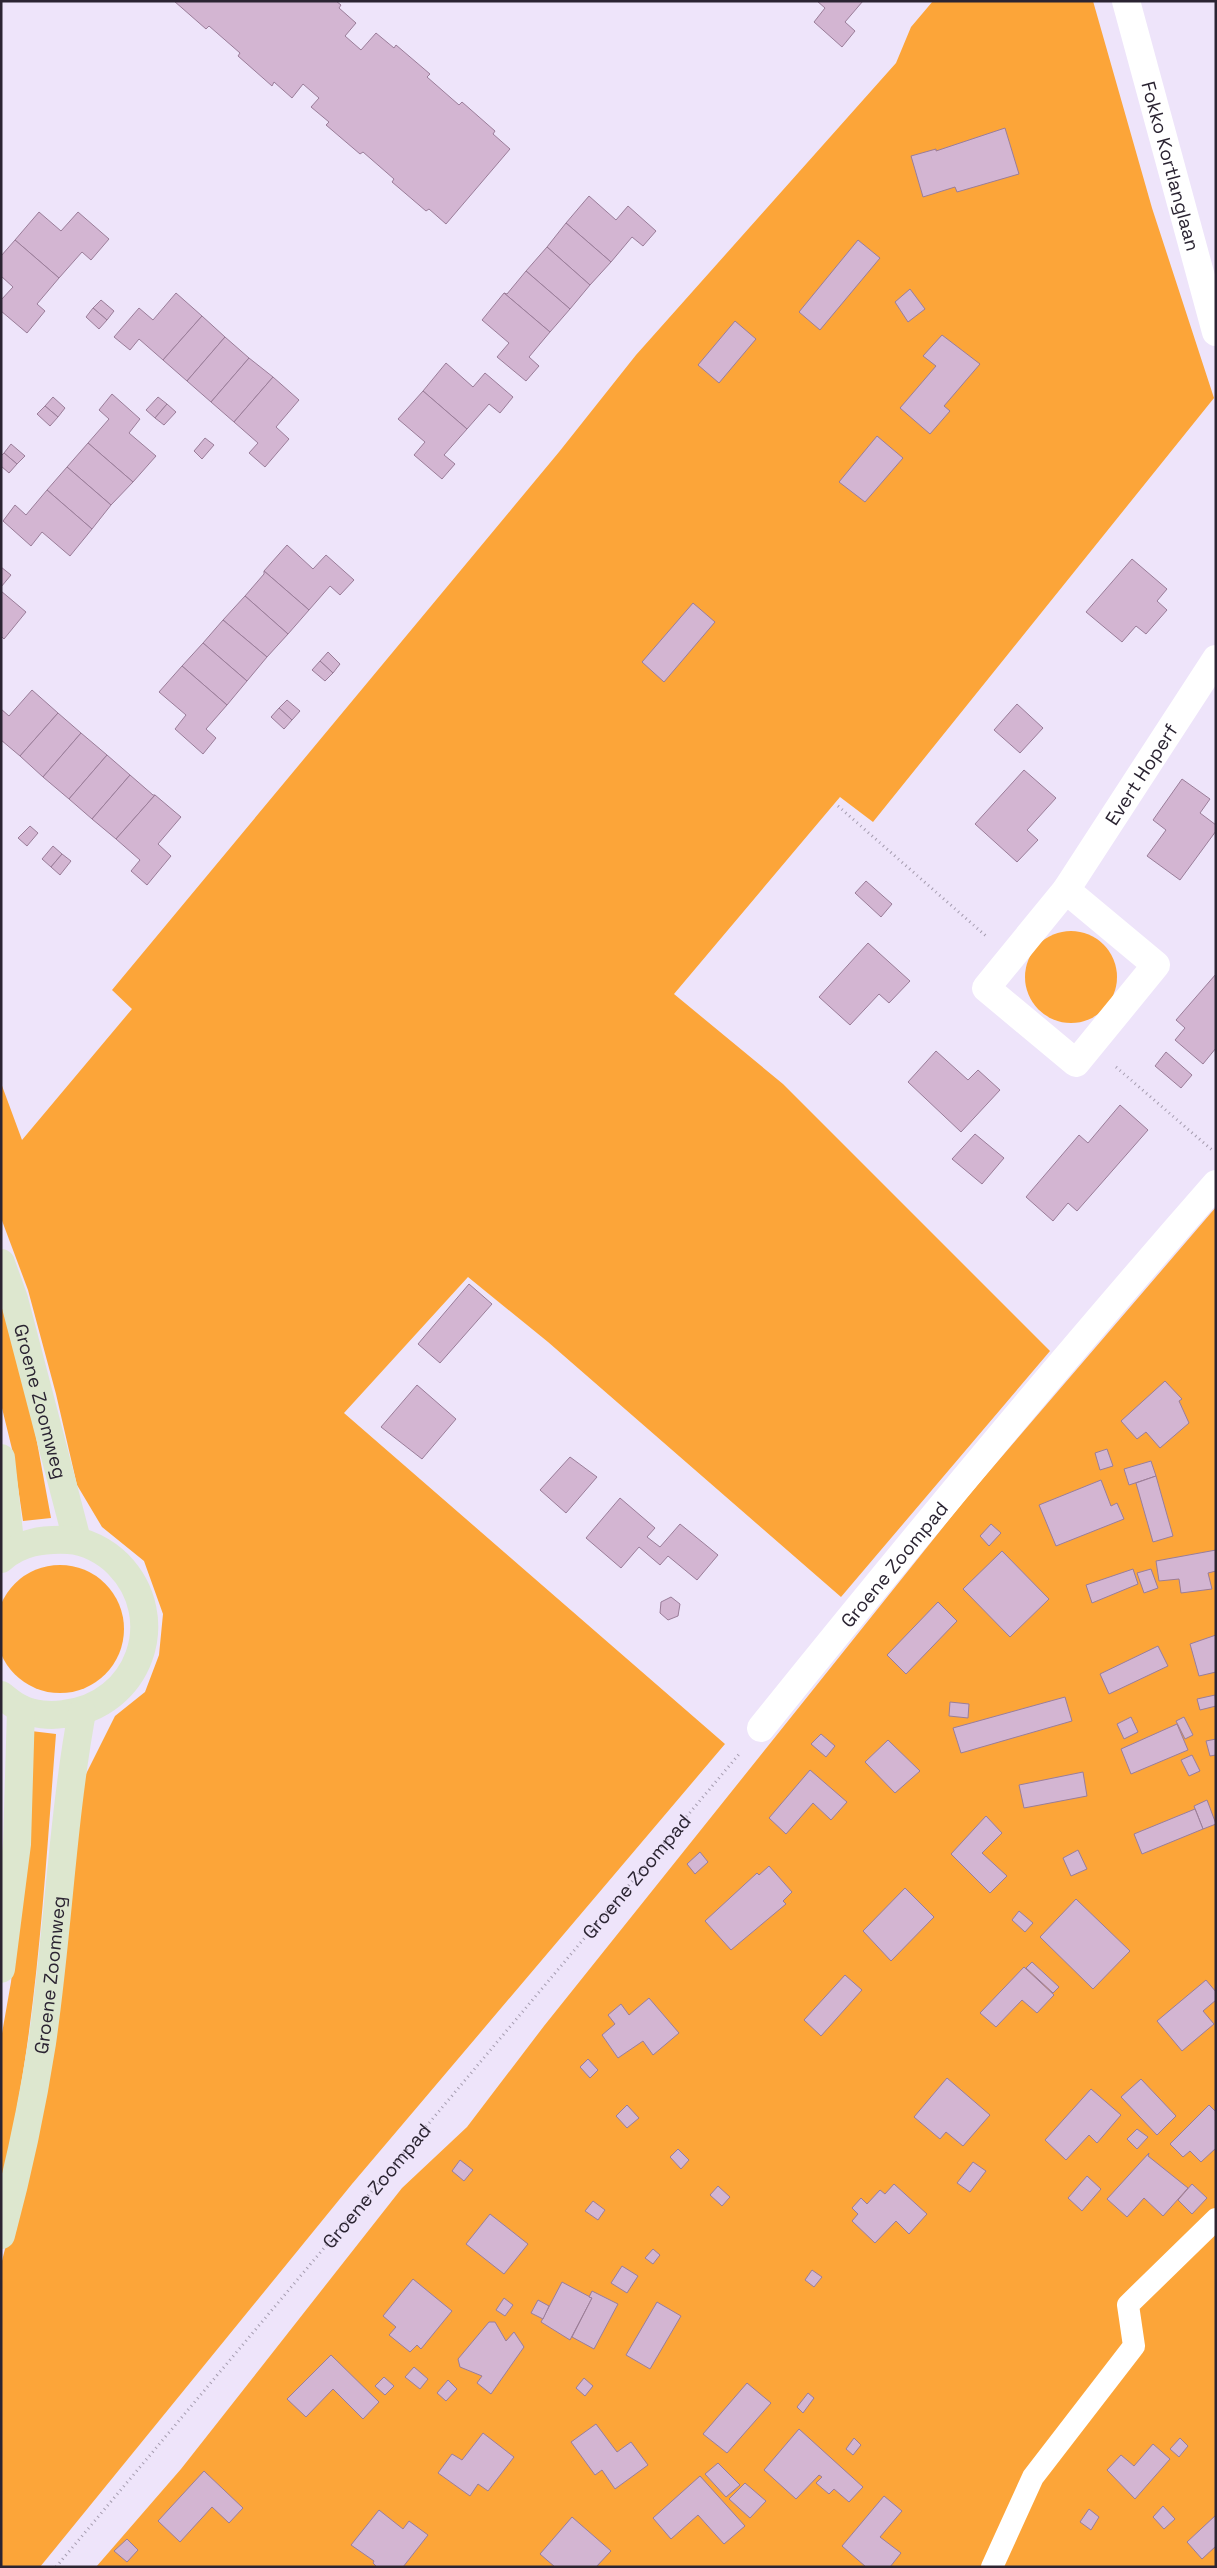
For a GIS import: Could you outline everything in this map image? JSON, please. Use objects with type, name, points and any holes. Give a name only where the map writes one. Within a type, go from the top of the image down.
[{"type":"main road","name":"Groene Zoomweg","points":[[1,1263],[14,1299],[77,1540]]},
{"type":"main road","points":[[1,1458],[6,1555],[43,1539],[77,1540],[108,1554],[130,1577],[143,1608],[144,1641],[133,1672],[111,1697],[82,1712],[51,1716],[11,1702],[17,1844],[1,1969]]},
{"type":"main road","name":"Groene Zoomweg","points":[[1,2235],[16,2179],[42,2043],[72,1767],[82,1712]]},
{"type":"street","name":"Fokko Kortlanglaan","points":[[1126,1],[1216,332]]},
{"type":"street","name":"Evert Hoperf","points":[[1066,890],[1156,965],[1076,1063],[986,988],[1066,890],[1216,659]]},
{"type":"street","name":"Groene Zoompad","points":[[761,1728],[928,1521],[1094,1323],[1216,1184]]},
{"type":"lane","points":[[992,2567],[1033,2477],[1134,2346],[1128,2304],[1216,2219]]},
{"type":"path","points":[[838,806],[1001,949],[1012,955]]},
{"type":"path","points":[[1091,1045],[1216,1154]]},
{"type":"path","name":"Groene Zoompad","points":[[56,2567],[761,1728]]},
{"type":"shaded area","points":[[933,1],[1093,1],[1152,208],[1214,398],[873,822],[840,797],[674,994],[783,1084],[1050,1351],[841,1597],[548,1342],[468,1277],[344,1413],[725,1744],[352,2184],[40,2567],[1,2567],[1,2265],[52,2060],[84,1778],[115,1716],[145,1692],[159,1655],[163,1614],[144,1561],[102,1527],[77,1485],[56,1394],[28,1290],[1,1218],[1,1083],[22,1140],[132,1009],[112,990],[559,452],[636,355],[896,63],[911,27]]},
{"type":"shaded area","points":[[1062,931],[1080,931],[1097,938],[1110,951],[1117,968],[1117,986],[1110,1003],[1097,1016],[1080,1023],[1062,1023],[1045,1016],[1032,1003],[1025,986],[1025,968],[1032,951],[1045,938]]},
{"type":"shaded area","points":[[1216,1207],[1216,2567],[96,2567],[181,2469],[402,2188],[467,2127],[544,2026],[968,1496]]},
{"type":"shaded area","points":[[1,1300],[32,1415],[51,1518],[23,1521],[13,1453],[1,1404]]},
{"type":"shaded area","points":[[60,1565],[84,1570],[105,1584],[119,1605],[124,1629],[119,1653],[105,1674],[84,1688],[60,1693],[36,1688],[15,1674],[1,1653],[-4,1629],[1,1605],[15,1584],[36,1570]]},
{"type":"shaded area","points":[[31,1731],[56,1734],[38,1960],[23,2072],[1,2183],[1,2039],[11,1982],[27,1837]]},
{"type":"building","points":[[174,1],[336,1],[341,5],[339,8],[356,23],[345,36],[361,50],[376,33],[394,48],[396,45],[430,74],[427,77],[459,105],[462,102],[495,131],[493,134],[510,149],[446,224],[429,209],[426,211],[392,182],[394,179],[363,152],[360,154],[326,125],[329,122],[311,107],[319,98],[303,84],[292,98],[274,82],[272,86],[238,56],[240,53],[209,26],[206,29]]},
{"type":"building","points":[[817,1],[863,1],[845,22],[855,31],[842,47],[814,22],[825,8]]},
{"type":"building","points":[[1005,128],[1019,174],[957,192],[955,187],[923,197],[911,156],[936,149],[936,151]]},
{"type":"building","points":[[589,196],[616,220],[628,206],[656,231],[643,246],[632,237],[611,262],[566,223]]},
{"type":"building","points":[[39,212],[61,231],[78,212],[109,239],[91,260],[82,252],[59,278],[15,240]]},
{"type":"building","points":[[566,223],[611,262],[590,285],[547,247]]},
{"type":"building","points":[[15,240],[59,278],[37,304],[45,311],[27,333],[1,311],[1,300],[13,287],[1,276],[1,256]]},
{"type":"building","points":[[858,240],[880,258],[820,330],[799,312]]},
{"type":"building","points":[[547,247],[590,285],[570,309],[526,271]]},
{"type":"building","points":[[526,271],[570,309],[550,332],[504,293],[507,294]]},
{"type":"building","points":[[910,289],[925,309],[908,322],[895,302]]},
{"type":"building","points":[[176,293],[202,316],[163,360],[139,339],[130,350],[114,337],[139,308],[153,320]]},
{"type":"building","points":[[504,293],[550,332],[529,357],[539,366],[526,381],[497,357],[509,343],[482,320]]},
{"type":"building","points":[[101,300],[114,311],[107,320],[93,308]]},
{"type":"building","points":[[93,308],[107,320],[99,329],[86,317]]},
{"type":"building","points":[[202,316],[225,337],[187,381],[163,360]]},
{"type":"building","points":[[735,321],[756,339],[719,383],[698,365]]},
{"type":"building","points":[[942,335],[980,364],[944,406],[950,411],[930,434],[900,408],[936,366],[923,356]]},
{"type":"building","points":[[225,337],[249,358],[211,402],[187,381]]},
{"type":"building","points":[[249,358],[273,377],[234,422],[211,402]]},
{"type":"building","points":[[446,363],[473,387],[485,373],[513,397],[500,413],[489,404],[467,429],[423,391]]},
{"type":"building","points":[[273,377],[299,400],[276,427],[289,439],[265,467],[249,453],[258,443],[234,422]]},
{"type":"building","points":[[423,391],[467,429],[444,455],[455,464],[442,479],[414,455],[425,442],[398,419]]},
{"type":"building","points":[[112,394],[140,419],[129,433],[156,456],[133,482],[88,443],[109,419],[99,410]]},
{"type":"building","points":[[53,397],[65,408],[58,417],[45,406]]},
{"type":"building","points":[[158,397],[167,404],[155,418],[146,410]]},
{"type":"building","points":[[167,404],[176,412],[164,425],[155,418]]},
{"type":"building","points":[[45,406],[58,417],[50,426],[37,414]]},
{"type":"building","points":[[877,436],[903,458],[865,502],[839,482]]},
{"type":"building","points":[[205,438],[214,445],[202,459],[194,451]]},
{"type":"building","points":[[88,443],[133,482],[111,505],[67,467]]},
{"type":"building","points":[[11,444],[25,456],[17,464],[4,453]]},
{"type":"building","points":[[4,453],[17,464],[9,473],[1,466],[1,456]]},
{"type":"building","points":[[67,467],[111,505],[92,529],[47,490]]},
{"type":"building","points":[[47,490],[92,529],[70,556],[42,532],[31,546],[3,521],[15,505],[26,515]]},
{"type":"building","points":[[287,545],[313,569],[326,555],[354,580],[340,595],[330,586],[309,610],[264,571]]},
{"type":"building","points":[[1132,559],[1167,589],[1157,601],[1167,610],[1146,634],[1136,626],[1122,642],[1086,612]]},
{"type":"building","points":[[1,567],[11,575],[1,587]]},
{"type":"building","points":[[264,571],[309,610],[288,634],[245,596],[264,574]]},
{"type":"building","points":[[1,591],[26,612],[4,639],[1,636]]},
{"type":"building","points":[[245,596],[288,634],[267,657],[223,620]]},
{"type":"building","points":[[693,603],[715,622],[664,682],[642,662]]},
{"type":"building","points":[[223,620],[267,657],[247,681],[203,643]]},
{"type":"building","points":[[203,643],[247,681],[227,705],[182,666]]},
{"type":"building","points":[[328,652],[340,664],[333,673],[320,661]]},
{"type":"building","points":[[320,661],[333,673],[325,681],[312,670]]},
{"type":"building","points":[[182,666],[227,705],[206,729],[216,738],[203,754],[175,729],[186,715],[159,692]]},
{"type":"building","points":[[32,690],[58,713],[20,756],[1,740],[1,709],[9,716]]},
{"type":"building","points":[[287,700],[300,711],[292,720],[279,708]]},
{"type":"building","points":[[1017,704],[1043,728],[1020,753],[994,730]]},
{"type":"building","points":[[279,708],[292,720],[284,729],[271,717]]},
{"type":"building","points":[[58,713],[81,733],[43,777],[20,756]]},
{"type":"building","points":[[81,733],[107,755],[69,799],[43,777]]},
{"type":"building","points":[[107,755],[130,775],[92,819],[69,799]]},
{"type":"building","points":[[1024,770],[1056,798],[1027,830],[1038,840],[1017,862],[975,824]]},
{"type":"building","points":[[130,775],[155,795],[116,839],[92,819]]},
{"type":"building","points":[[1182,779],[1210,799],[1200,813],[1216,825],[1216,831],[1180,880],[1147,856],[1166,830],[1153,820]]},
{"type":"building","points":[[155,795],[181,817],[158,844],[171,856],[147,885],[131,871],[140,860],[116,839]]},
{"type":"building","points":[[30,826],[38,833],[27,846],[18,838]]},
{"type":"building","points":[[53,846],[62,854],[51,867],[42,859]]},
{"type":"building","points":[[62,854],[71,861],[60,875],[51,867]]},
{"type":"building","points":[[866,881],[892,904],[881,917],[855,893]]},
{"type":"building","points":[[868,943],[910,981],[889,1003],[879,994],[850,1025],[819,997]]},
{"type":"building","points":[[1216,974],[1216,1048],[1203,1064],[1175,1040],[1185,1028],[1176,1020]]},
{"type":"building","points":[[936,1051],[968,1080],[978,1070],[1000,1090],[961,1132],[908,1082]]},
{"type":"building","points":[[1166,1052],[1192,1075],[1181,1088],[1155,1066]]},
{"type":"building","points":[[1120,1105],[1148,1130],[1077,1211],[1068,1203],[1053,1221],[1026,1197],[1079,1135],[1088,1143]]},
{"type":"building","points":[[975,1134],[1004,1158],[982,1184],[952,1159]]},
{"type":"building","points":[[469,1284],[492,1304],[440,1363],[418,1344]]},
{"type":"building","points":[[1165,1381],[1182,1399],[1179,1401],[1189,1423],[1160,1448],[1146,1432],[1137,1439],[1121,1421]]},
{"type":"building","points":[[417,1385],[456,1419],[422,1459],[381,1427]]},
{"type":"building","points":[[1107,1449],[1113,1466],[1100,1470],[1095,1453]]},
{"type":"building","points":[[570,1457],[597,1477],[566,1513],[540,1490]]},
{"type":"building","points":[[1151,1461],[1156,1476],[1129,1485],[1124,1469]]},
{"type":"building","points":[[1156,1476],[1173,1536],[1153,1542],[1136,1483]]},
{"type":"building","points":[[1101,1480],[1111,1506],[1117,1503],[1124,1519],[1056,1546],[1039,1505]]},
{"type":"building","points":[[620,1498],[655,1528],[647,1537],[660,1547],[680,1524],[718,1555],[697,1580],[668,1556],[660,1565],[639,1547],[621,1568],[586,1538]]},
{"type":"building","points":[[991,1524],[1001,1533],[989,1546],[980,1536]]},
{"type":"building","points":[[1216,1550],[1216,1571],[1208,1573],[1212,1589],[1181,1593],[1179,1579],[1159,1581],[1156,1561]]},
{"type":"building","points":[[1002,1551],[1049,1599],[1010,1637],[963,1589]]},
{"type":"building","points":[[1133,1569],[1138,1584],[1092,1603],[1086,1585]]},
{"type":"building","points":[[1151,1569],[1158,1588],[1144,1593],[1137,1573]]},
{"type":"building","points":[[671,1597],[680,1604],[678,1616],[668,1620],[660,1613],[661,1602]]},
{"type":"building","points":[[938,1602],[957,1621],[906,1674],[887,1655]]},
{"type":"building","points":[[1216,1635],[1216,1672],[1199,1676],[1190,1644]]},
{"type":"building","points":[[1158,1646],[1168,1666],[1109,1694],[1100,1674]]},
{"type":"building","points":[[1215,1695],[1216,1706],[1200,1710],[1197,1699]]},
{"type":"building","points":[[1065,1697],[1072,1721],[961,1753],[953,1728]]},
{"type":"building","points":[[950,1702],[969,1704],[968,1718],[949,1716]]},
{"type":"building","points":[[1131,1717],[1138,1732],[1124,1739],[1117,1724]]},
{"type":"building","points":[[1184,1717],[1193,1735],[1185,1739],[1176,1721]]},
{"type":"building","points":[[1177,1724],[1188,1750],[1131,1774],[1121,1749]]},
{"type":"building","points":[[821,1734],[835,1746],[826,1757],[811,1744]]},
{"type":"building","points":[[1216,1739],[1216,1755],[1210,1756],[1206,1741]]},
{"type":"building","points":[[888,1740],[920,1771],[895,1793],[865,1762]]},
{"type":"building","points":[[1192,1755],[1200,1771],[1189,1776],[1181,1760]]},
{"type":"building","points":[[810,1770],[847,1802],[831,1820],[813,1803],[786,1834],[769,1818]]},
{"type":"building","points":[[1083,1772],[1087,1796],[1024,1808],[1019,1785]]},
{"type":"building","points":[[1207,1800],[1216,1824],[1203,1829],[1194,1806]]},
{"type":"building","points":[[1195,1809],[1203,1829],[1142,1854],[1134,1834]]},
{"type":"building","points":[[986,1816],[1002,1833],[982,1853],[1007,1876],[990,1893],[951,1854]]},
{"type":"building","points":[[1078,1850],[1087,1869],[1071,1876],[1063,1858]]},
{"type":"building","points":[[700,1852],[708,1862],[695,1874],[687,1864]]},
{"type":"building","points":[[769,1866],[792,1892],[783,1901],[786,1904],[731,1950],[705,1921],[757,1873],[759,1875]]},
{"type":"building","points":[[905,1888],[934,1917],[891,1961],[863,1931]]},
{"type":"building","points":[[1076,1899],[1130,1951],[1093,1989],[1040,1937]]},
{"type":"building","points":[[1019,1911],[1033,1923],[1025,1932],[1012,1920]]},
{"type":"building","points":[[1032,1962],[1059,1987],[1053,1993],[1026,1968]]},
{"type":"building","points":[[1024,1967],[1054,1995],[1037,2013],[1022,2000],[996,2027],[980,2013]]},
{"type":"building","points":[[845,1975],[862,1990],[821,2036],[804,2020]]},
{"type":"building","points":[[1206,1980],[1216,1992],[1216,2000],[1203,2011],[1214,2024],[1182,2051],[1157,2021]]},
{"type":"building","points":[[649,1998],[679,2033],[653,2055],[643,2041],[618,2058],[602,2035],[615,2024],[608,2015],[621,2004],[629,2015]]},
{"type":"building","points":[[588,2059],[598,2070],[590,2078],[580,2067]]},
{"type":"building","points":[[947,2078],[990,2115],[963,2146],[946,2132],[940,2139],[914,2117]]},
{"type":"building","points":[[1141,2079],[1176,2116],[1157,2135],[1121,2097]]},
{"type":"building","points":[[1091,2089],[1121,2115],[1097,2143],[1089,2135],[1066,2160],[1045,2140]]},
{"type":"building","points":[[627,2105],[639,2118],[627,2128],[616,2116]]},
{"type":"building","points":[[1209,2105],[1216,2112],[1216,2148],[1201,2162],[1190,2151],[1183,2157],[1170,2144]]},
{"type":"building","points":[[1137,2129],[1148,2137],[1137,2149],[1127,2139]]},
{"type":"building","points":[[678,2149],[689,2160],[681,2169],[670,2157]]},
{"type":"building","points":[[1149,2153],[1148,2156],[1188,2188],[1163,2216],[1144,2198],[1127,2217],[1107,2199]]},
{"type":"building","points":[[460,2160],[473,2170],[464,2181],[452,2171]]},
{"type":"building","points":[[973,2162],[986,2171],[970,2192],[957,2183]]},
{"type":"building","points":[[1087,2176],[1101,2189],[1082,2211],[1068,2198]]},
{"type":"building","points":[[894,2184],[927,2214],[909,2234],[896,2221],[875,2243],[852,2221],[858,2214],[852,2208],[861,2198],[867,2204],[880,2190],[885,2194]]},
{"type":"building","points":[[1192,2184],[1207,2198],[1192,2214],[1178,2200]]},
{"type":"building","points":[[718,2186],[730,2197],[722,2206],[710,2195]]},
{"type":"building","points":[[593,2201],[605,2210],[598,2220],[585,2211]]},
{"type":"building","points":[[490,2214],[528,2244],[504,2274],[466,2244]]},
{"type":"building","points":[[653,2249],[660,2255],[653,2264],[645,2258]]},
{"type":"building","points":[[622,2266],[638,2276],[627,2293],[611,2283]]},
{"type":"building","points":[[812,2270],[822,2277],[814,2287],[805,2280]]},
{"type":"building","points":[[413,2279],[452,2311],[421,2349],[417,2345],[410,2352],[389,2335],[396,2327],[383,2316]]},
{"type":"building","points":[[562,2282],[592,2298],[570,2340],[541,2322]]},
{"type":"building","points":[[592,2291],[618,2304],[594,2349],[572,2337],[592,2298],[589,2297]]},
{"type":"building","points":[[504,2298],[513,2305],[505,2316],[496,2310]]},
{"type":"building","points":[[538,2300],[549,2306],[543,2319],[531,2313]]},
{"type":"building","points":[[657,2302],[681,2316],[650,2369],[626,2355]]},
{"type":"building","points":[[489,2322],[495,2322],[506,2341],[514,2332],[524,2347],[491,2394],[477,2383],[482,2376],[460,2367],[458,2359]]},
{"type":"building","points":[[331,2355],[379,2402],[363,2419],[333,2389],[306,2417],[287,2399]]},
{"type":"building","points":[[414,2367],[428,2379],[420,2389],[405,2377]]},
{"type":"building","points":[[384,2377],[394,2386],[385,2395],[375,2386]]},
{"type":"building","points":[[584,2378],[593,2386],[585,2396],[576,2388]]},
{"type":"building","points":[[448,2380],[457,2389],[446,2401],[437,2393]]},
{"type":"building","points":[[747,2383],[771,2403],[727,2453],[703,2434]]},
{"type":"building","points":[[808,2393],[814,2398],[803,2413],[797,2407]]},
{"type":"building","points":[[596,2424],[617,2452],[631,2442],[648,2465],[615,2489],[602,2470],[595,2475],[571,2442]]},
{"type":"building","points":[[799,2429],[863,2487],[849,2502],[834,2489],[829,2494],[816,2483],[822,2477],[819,2475],[796,2499],[764,2470]]},
{"type":"building","points":[[483,2433],[514,2457],[488,2491],[478,2484],[470,2496],[438,2473],[452,2454],[462,2460]]},
{"type":"building","points":[[854,2438],[861,2445],[853,2455],[846,2449]]},
{"type":"building","points":[[1180,2438],[1188,2446],[1179,2457],[1170,2449]]},
{"type":"building","points":[[1153,2444],[1170,2459],[1135,2499],[1107,2470],[1121,2455],[1134,2466]]},
{"type":"building","points":[[718,2463],[740,2485],[726,2497],[705,2474]]},
{"type":"building","points":[[204,2471],[243,2508],[229,2523],[212,2507],[180,2542],[158,2521]]},
{"type":"building","points":[[700,2476],[745,2526],[724,2544],[698,2515],[671,2539],[653,2518]]},
{"type":"building","points":[[745,2483],[766,2501],[750,2518],[729,2499]]},
{"type":"building","points":[[884,2496],[902,2511],[880,2537],[901,2553],[890,2567],[866,2567],[842,2546]]},
{"type":"building","points":[[1163,2506],[1175,2519],[1164,2529],[1153,2517]]},
{"type":"building","points":[[1089,2509],[1099,2517],[1091,2530],[1080,2522]]},
{"type":"building","points":[[379,2510],[403,2529],[409,2521],[428,2535],[403,2567],[377,2567],[373,2563],[374,2561],[351,2545]]},
{"type":"building","points":[[1216,2515],[1216,2546],[1202,2559],[1187,2542]]},
{"type":"building","points":[[572,2517],[611,2551],[596,2567],[555,2567],[540,2554]]},
{"type":"building","points":[[127,2539],[138,2550],[127,2562],[114,2551]]}]
